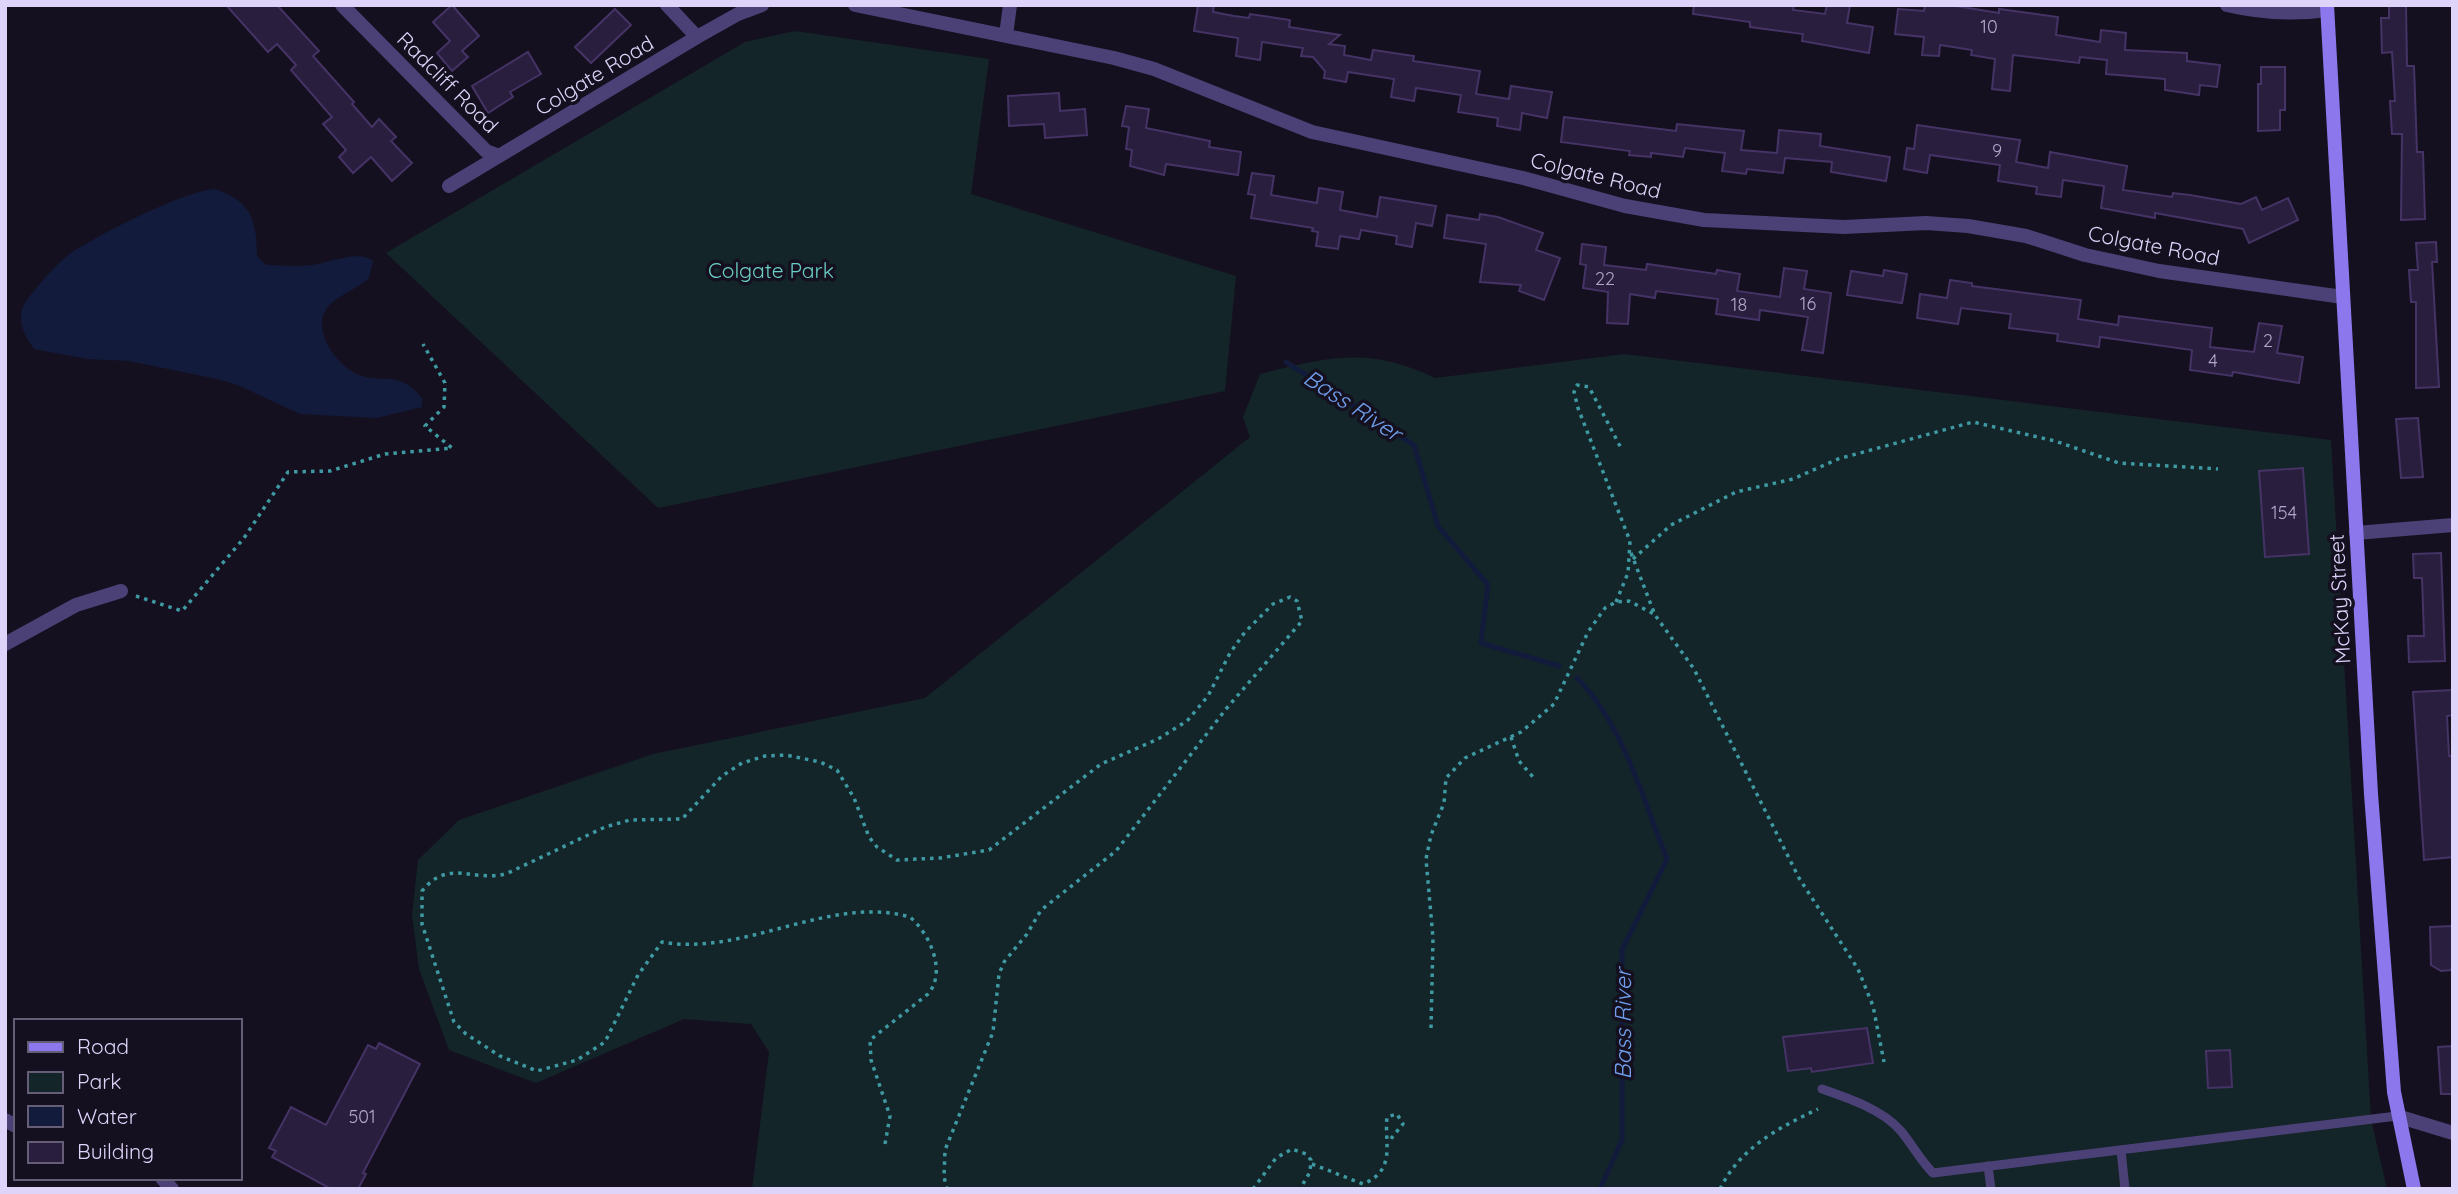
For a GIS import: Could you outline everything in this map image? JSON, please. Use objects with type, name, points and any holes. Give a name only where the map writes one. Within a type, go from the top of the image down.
[{"type":"main road","name":"McKay Street","points":[[2327,8],[2371,794],[2397,1116],[2414,1189]]},
{"type":"street","name":"Radcliff Road","points":[[342,5],[486,151],[497,155]]},
{"type":"street","points":[[667,5],[697,37]]},
{"type":"street","name":"Colgate Road","points":[[449,186],[697,37],[738,14],[762,5]]},
{"type":"street","name":"Colgate Road","points":[[855,5],[1006,34],[1154,69],[1312,132],[1523,178],[1625,206],[1704,220],[1844,227],[1926,223],[1968,226],[2026,236],[2085,255],[2159,271],[2343,297]]},
{"type":"street","points":[[1006,34],[1010,5]]},
{"type":"street","points":[[2227,5],[2256,12],[2298,14],[2327,8]]},
{"type":"street","points":[[2356,533],[2453,525]]},
{"type":"street","points":[[5,643],[76,605],[121,591]]},
{"type":"street","points":[[2397,1116],[2453,1133]]},
{"type":"lane","points":[[1822,1089],[1847,1097],[1886,1118],[1899,1129],[1921,1161],[1933,1173],[2397,1116]]},
{"type":"lane","points":[[2121,1150],[2125,1189]]},
{"type":"lane","points":[[1988,1166],[1991,1189]]},
{"type":"path","points":[[121,591],[182,611],[244,538],[288,472],[330,471],[384,454],[452,448],[425,426],[444,407],[445,383],[423,344]]},
{"type":"path","points":[[1621,448],[1589,387],[1577,385],[1574,392],[1578,408],[1621,512],[1630,553],[1655,615],[1694,670],[1799,878],[1858,969],[1877,1018],[1884,1062]]},
{"type":"path","points":[[1633,559],[1671,526],[1736,492],[1793,479],[1838,458],[1973,422],[2055,441],[2119,463],[2218,469]]},
{"type":"path","points":[[1431,1028],[1433,938],[1426,859],[1431,835],[1444,803],[1444,783],[1465,758],[1511,737],[1554,704],[1596,617],[1616,602],[1628,573],[1630,553]]},
{"type":"path","points":[[885,1144],[890,1116],[871,1060],[870,1040],[928,994],[936,985],[938,974],[926,940],[910,917],[845,915],[709,944],[662,942],[638,975],[606,1042],[577,1060],[537,1071],[500,1056],[466,1034],[454,1022],[422,924],[422,891],[434,878],[447,873],[496,876],[508,873],[587,834],[617,823],[682,819],[726,773],[749,759],[765,756],[807,759],[837,771],[854,798],[869,837],[877,847],[897,860],[940,858],[989,850],[1101,764],[1158,738],[1187,721],[1208,696],[1230,653],[1245,632],[1273,604],[1290,597],[1297,601],[1302,621],[1206,732],[1130,834],[1098,866],[1041,909],[1027,934],[1004,962],[999,974],[993,1032],[946,1150],[944,1177],[947,1189]]},
{"type":"path","points":[[1616,602],[1629,601],[1655,615]]},
{"type":"path","points":[[1511,737],[1519,761],[1533,777]]},
{"type":"path","points":[[1720,1189],[1735,1162],[1755,1145],[1818,1109]]},
{"type":"path","points":[[1253,1189],[1276,1158],[1289,1150],[1306,1154],[1312,1164],[1363,1184],[1381,1168],[1389,1151],[1387,1117],[1397,1114],[1403,1124],[1389,1141]]},
{"type":"path","points":[[1300,1189],[1312,1164]]},
{"type":"green space","name":"Colgate Park","points":[[795,31],[989,59],[971,194],[1236,276],[1225,391],[658,508],[386,253],[745,42]]},
{"type":"green space","points":[[1624,354],[2331,440],[2371,1119],[2387,1189],[752,1189],[769,1052],[751,1024],[684,1019],[536,1083],[449,1050],[419,969],[412,915],[418,860],[459,820],[653,754],[925,698],[1250,437],[1243,417],[1260,374],[1328,359],[1369,358],[1389,361],[1435,378]]},
{"type":"water","points":[[215,189],[237,200],[250,214],[257,256],[266,265],[306,266],[352,256],[373,261],[369,278],[333,302],[325,311],[322,321],[326,343],[341,362],[359,375],[392,379],[414,389],[422,398],[422,407],[377,418],[300,414],[238,385],[217,379],[129,361],[87,359],[34,349],[23,330],[22,309],[52,270],[67,256],[142,214],[183,197]]},
{"type":"building","points":[[226,5],[277,5],[319,51],[313,56],[354,102],[352,104],[372,127],[379,119],[396,137],[391,141],[412,163],[392,181],[371,157],[353,173],[339,157],[346,150],[323,124],[332,117],[291,70],[296,65],[277,44],[268,52]]},
{"type":"building","points":[[452,5],[479,36],[462,51],[468,57],[452,71],[437,53],[450,41],[433,22]]},
{"type":"building","points":[[1198,5],[1214,5],[1213,12],[1234,16],[1249,18],[1250,14],[1290,20],[1289,27],[1340,35],[1329,44],[1345,46],[1344,55],[1371,60],[1373,50],[1414,56],[1413,61],[1480,71],[1476,94],[1509,99],[1511,86],[1552,92],[1547,118],[1522,113],[1520,130],[1497,126],[1498,118],[1458,112],[1461,95],[1416,88],[1414,101],[1391,97],[1394,79],[1348,72],[1346,82],[1324,78],[1325,71],[1313,57],[1301,56],[1303,48],[1262,42],[1260,60],[1236,56],[1238,38],[1194,31]]},
{"type":"building","points":[[1694,5],[1794,5],[1793,10],[1825,14],[1827,5],[1850,5],[1847,23],[1873,27],[1869,53],[1802,41],[1803,34],[1750,27],[1750,22],[1693,14]]},
{"type":"building","points":[[1925,5],[1950,5],[1999,13],[1999,9],[2058,17],[2056,35],[2100,42],[2101,30],[2126,33],[2125,50],[2187,53],[2187,61],[2220,65],[2217,87],[2200,85],[2199,95],[2165,90],[2165,79],[2106,74],[2107,60],[2080,57],[2079,63],[2013,55],[2010,91],[1992,89],[1995,59],[1971,55],[1972,50],[1940,45],[1939,56],[1922,55],[1924,37],[1895,34],[1898,9],[1924,11]]},
{"type":"building","points":[[2389,5],[2406,5],[2407,66],[2414,66],[2417,152],[2423,152],[2425,219],[2401,220],[2402,134],[2392,134],[2390,101],[2395,101],[2392,52],[2382,53],[2381,18],[2389,18]]},
{"type":"building","points":[[615,9],[631,25],[591,63],[575,47]]},
{"type":"building","points":[[528,52],[541,74],[510,92],[513,97],[488,113],[472,86]]},
{"type":"building","points":[[2261,67],[2285,67],[2285,110],[2280,110],[2280,130],[2258,131],[2258,84],[2261,84]]},
{"type":"building","points":[[1059,93],[1060,111],[1085,109],[1087,135],[1045,138],[1044,124],[1009,126],[1008,96]]},
{"type":"building","points":[[1126,106],[1149,109],[1146,128],[1210,141],[1209,147],[1241,152],[1238,175],[1166,164],[1164,175],[1130,166],[1132,150],[1126,149],[1129,127],[1122,126]]},
{"type":"building","points":[[1564,117],[1676,131],[1677,124],[1744,131],[1741,150],[1777,153],[1779,130],[1821,134],[1820,146],[1890,157],[1886,181],[1831,172],[1832,162],[1785,158],[1783,173],[1747,169],[1746,174],[1722,171],[1725,153],[1685,148],[1683,157],[1651,153],[1651,157],[1629,155],[1630,151],[1561,142]]},
{"type":"building","points":[[1917,125],[2020,140],[2016,162],[2048,168],[2050,152],[2127,166],[2123,190],[2172,197],[2173,193],[2190,195],[2241,204],[2256,197],[2262,210],[2288,198],[2298,220],[2249,243],[2243,229],[2155,213],[2155,218],[2101,208],[2104,186],[2063,180],[2061,197],[2036,194],[2037,187],[1998,181],[2000,165],[1930,155],[1927,173],[1904,169],[1907,148],[1914,149]]},
{"type":"building","points":[[1252,173],[1274,176],[1271,195],[1317,203],[1319,188],[1343,192],[1340,210],[1377,217],[1380,197],[1436,206],[1432,226],[1416,223],[1412,247],[1396,244],[1397,236],[1361,230],[1359,239],[1340,236],[1338,249],[1316,246],[1318,232],[1312,231],[1313,228],[1251,218],[1255,195],[1248,194]]},
{"type":"building","points":[[1480,214],[1498,217],[1543,233],[1536,250],[1560,258],[1544,300],[1519,291],[1521,285],[1480,282],[1486,244],[1444,238],[1447,215],[1479,220]]},
{"type":"building","points":[[2436,242],[2437,262],[2432,262],[2439,387],[2416,388],[2416,302],[2411,302],[2409,270],[2418,270],[2416,243]]},
{"type":"building","points":[[1582,244],[1606,247],[1604,265],[1646,270],[1647,264],[1716,274],[1717,270],[1740,274],[1737,291],[1780,297],[1784,268],[1807,271],[1804,289],[1831,293],[1823,353],[1802,350],[1808,317],[1760,310],[1759,320],[1716,314],[1718,299],[1656,291],[1655,298],[1630,294],[1628,324],[1607,323],[1608,292],[1583,288],[1586,265],[1580,264]]},
{"type":"building","points":[[1884,270],[1907,274],[1902,303],[1847,295],[1851,271],[1883,276]]},
{"type":"building","points":[[1950,280],[1972,283],[1972,286],[2081,300],[2078,319],[2118,325],[2119,316],[2212,328],[2210,347],[2254,352],[2259,323],[2282,326],[2277,353],[2303,357],[2299,383],[2233,372],[2232,376],[2190,370],[2192,350],[2100,337],[2099,347],[2057,341],[2058,334],[2009,328],[2011,314],[1961,308],[1958,324],[1917,318],[1920,294],[1947,298]]},
{"type":"building","points":[[2418,418],[2423,477],[2401,478],[2396,419]]},
{"type":"building","points":[[2303,468],[2309,554],[2265,557],[2259,471]]},
{"type":"building","points":[[2441,553],[2445,661],[2409,662],[2408,636],[2424,636],[2422,578],[2414,578],[2413,554]]},
{"type":"building","points":[[2453,690],[2453,715],[2447,716],[2449,756],[2453,756],[2453,857],[2424,860],[2413,692]]},
{"type":"building","points":[[2453,926],[2453,963],[2451,970],[2441,971],[2431,965],[2430,927]]},
{"type":"building","points":[[1867,1028],[1873,1063],[1812,1072],[1811,1068],[1788,1071],[1783,1037]]},
{"type":"building","points":[[379,1043],[420,1064],[363,1173],[366,1174],[358,1189],[331,1189],[272,1157],[276,1151],[269,1148],[291,1107],[326,1125],[368,1045],[376,1049]]},
{"type":"building","points":[[2453,1046],[2453,1094],[2441,1094],[2438,1047]]},
{"type":"building","points":[[2230,1050],[2232,1087],[2208,1088],[2206,1051]]},
{"type":"waterway","name":"Bass River","points":[[1286,362],[1414,445],[1438,526],[1488,585],[1481,643],[1559,666]]},
{"type":"waterway","name":"Bass River","points":[[1577,678],[1607,717],[1619,740],[1667,859],[1622,950],[1622,1140],[1600,1189]]}]
